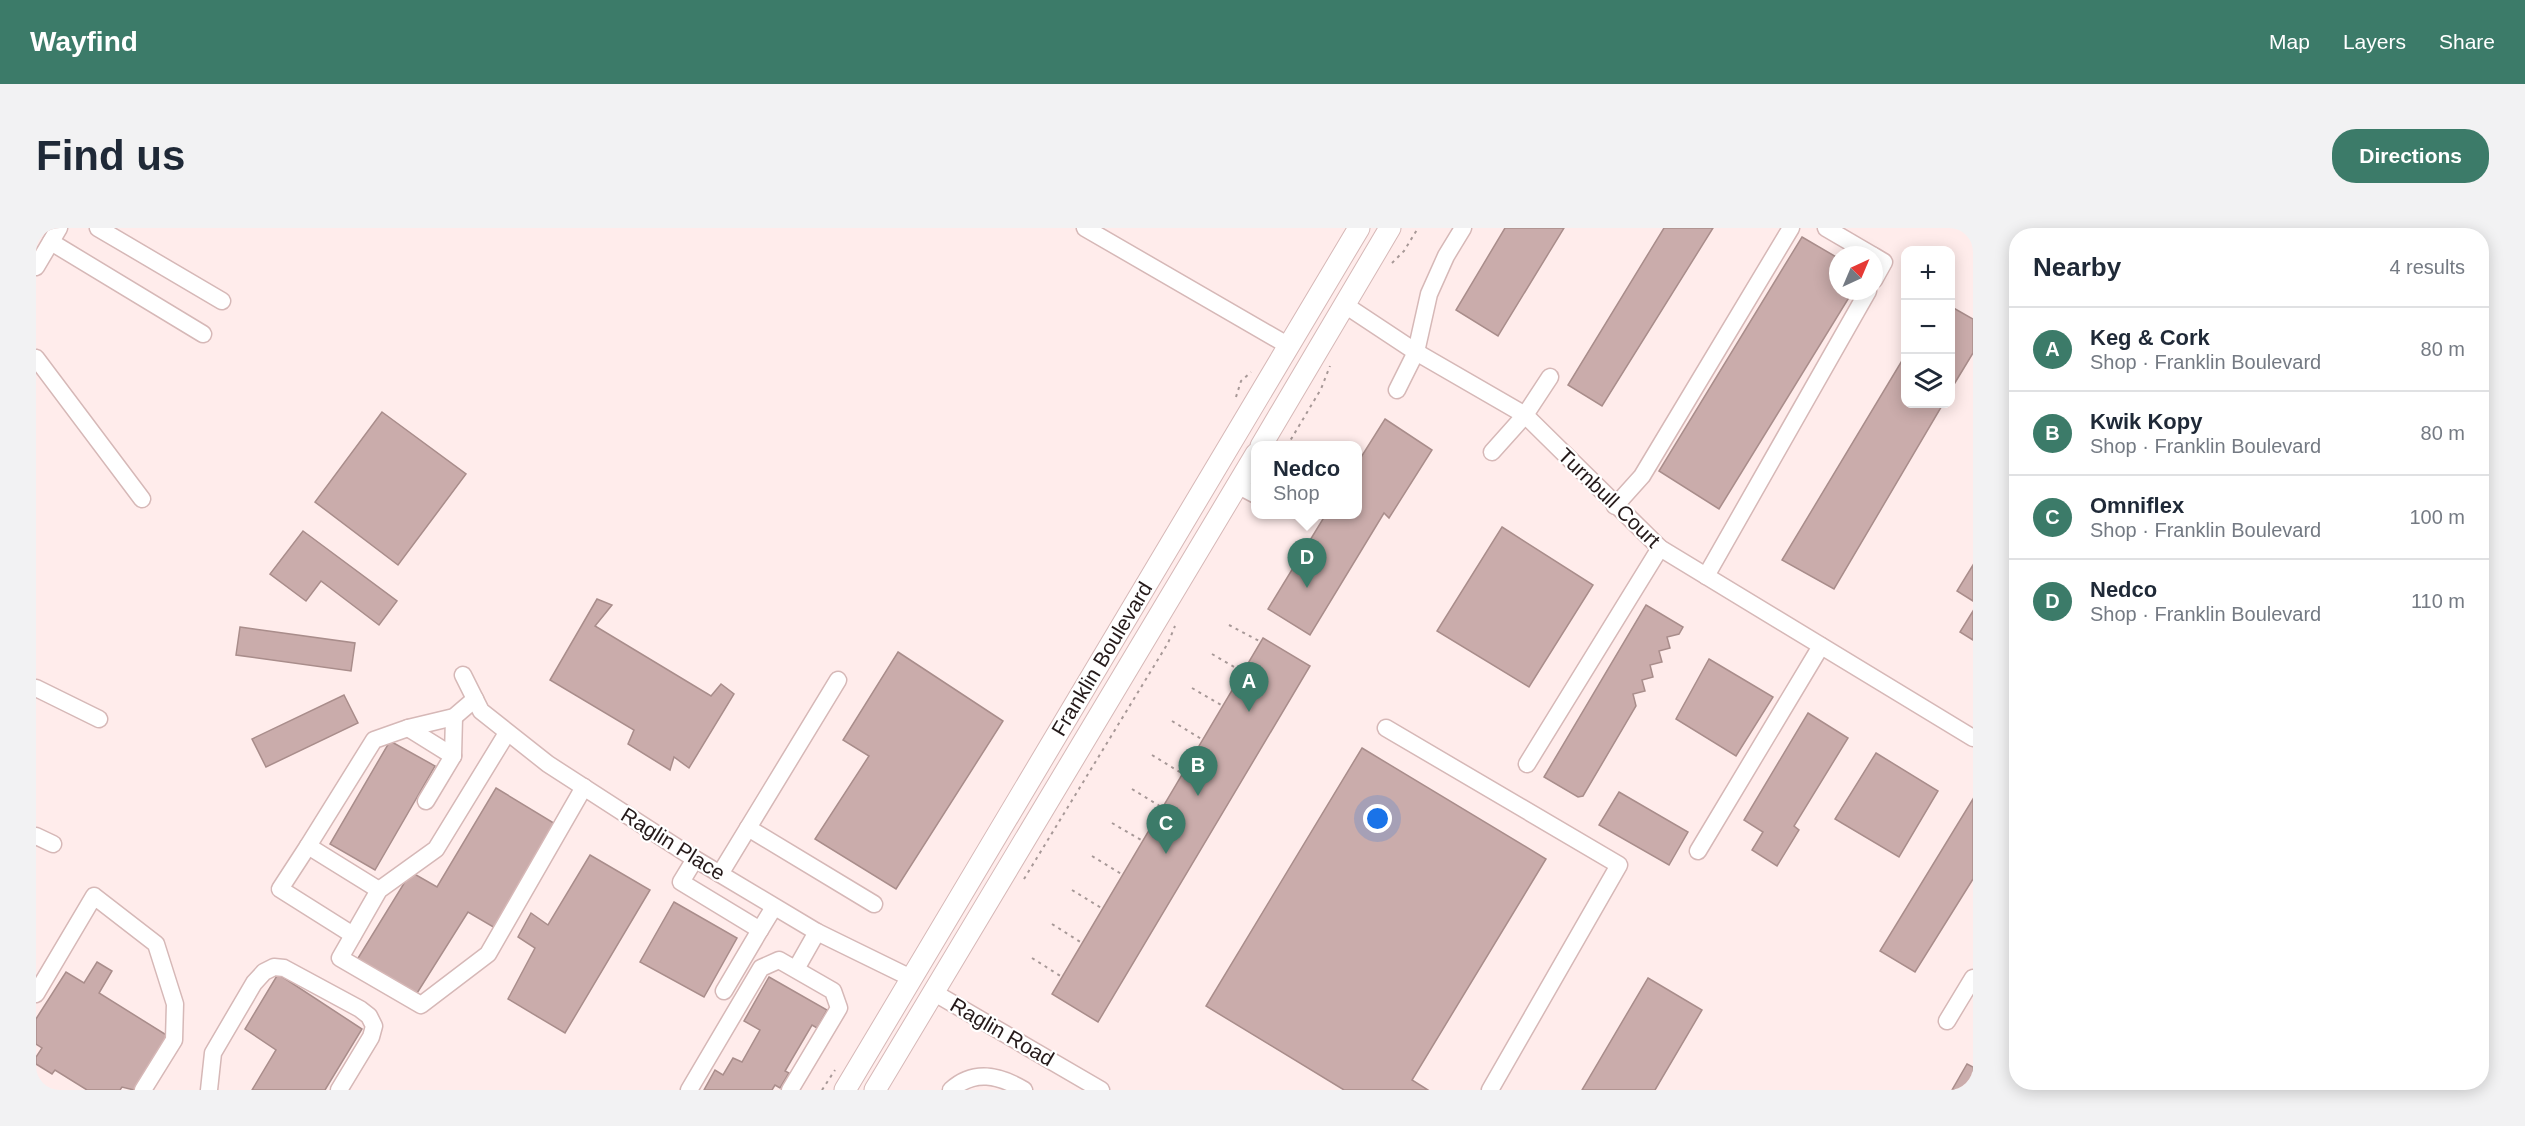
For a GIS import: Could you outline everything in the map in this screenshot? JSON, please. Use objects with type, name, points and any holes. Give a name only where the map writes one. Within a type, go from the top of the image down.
[{"type":"main road","name":"Franklin Boulevard","points":[[845,1090],[1359,228]]},
{"type":"main road","points":[[1264,441],[1390,228]]},
{"type":"main road","name":"Franklin Boulevard","points":[[875,1090],[1251,462]]},
{"type":"street","points":[[98,228],[222,302]]},
{"type":"street","points":[[1085,228],[1289,346]]},
{"type":"street","points":[[1397,390],[1416,352],[1429,294],[1446,256],[1463,228]]},
{"type":"street","points":[[1615,506],[1642,476],[1791,228]]},
{"type":"street","points":[[1826,228],[1856,246]]},
{"type":"street","points":[[36,267],[55,235],[203,334]]},
{"type":"street","points":[[1706,576],[1863,300]]},
{"type":"street","name":"Turnbull Court","points":[[1345,305],[1416,352],[1525,415],[1660,548],[1973,738]]},
{"type":"street","points":[[36,358],[142,499]]},
{"type":"street","points":[[1492,452],[1525,415],[1550,376]]},
{"type":"street","points":[[1237,484],[1251,492]]},
{"type":"street","points":[[1527,764],[1660,548]]},
{"type":"street","points":[[1698,851],[1821,646]]},
{"type":"street","name":"Raglin Place","points":[[463,675],[481,711],[507,733],[584,787],[774,907],[817,932],[911,978]]},
{"type":"street","points":[[720,874],[838,680]]},
{"type":"street","points":[[36,688],[99,719]]},
{"type":"street","points":[[353,935],[280,889],[374,740],[408,728],[454,717],[474,699]]},
{"type":"street","points":[[426,801],[453,756],[454,717]]},
{"type":"street","points":[[408,728],[453,756]]},
{"type":"street","points":[[1386,728],[1619,866],[1490,1090]]},
{"type":"street","points":[[507,733],[436,849],[379,890],[340,958],[421,1005],[488,954],[584,787]]},
{"type":"street","points":[[748,828],[874,904]]},
{"type":"street","points":[[36,836],[53,844]]},
{"type":"street","points":[[308,846],[379,890]]},
{"type":"street","points":[[695,859],[681,882],[760,930]]},
{"type":"street","points":[[36,994],[94,896],[156,944],[175,1004],[174,1040],[143,1090]]},
{"type":"street","points":[[724,992],[774,907]]},
{"type":"street","points":[[795,969],[817,932]]},
{"type":"street","points":[[689,1090],[761,968],[779,960],[833,991],[839,1008],[790,1090]]},
{"type":"street","points":[[209,1090],[213,1053],[254,983],[264,972],[274,967],[284,968],[369,1016],[374,1026],[371,1037],[339,1090]]},
{"type":"street","points":[[1947,1021],[1973,978]]},
{"type":"street","name":"Raglin Road","points":[[933,992],[1101,1090]]},
{"type":"street","points":[[951,1090],[964,1081],[982,1076],[1006,1080],[1024,1090]]},
{"type":"path","points":[[1387,267],[1404,251],[1418,228]]},
{"type":"path","points":[[1290,441],[1321,389],[1334,357]]},
{"type":"path","points":[[1229,625],[1261,642]]},
{"type":"path","points":[[1212,654],[1243,672]]},
{"type":"path","points":[[1192,688],[1223,706]]},
{"type":"path","points":[[1172,721],[1203,740]]},
{"type":"path","points":[[1152,755],[1183,774]]},
{"type":"path","points":[[1132,789],[1163,808]]},
{"type":"path","points":[[1112,823],[1143,841]]},
{"type":"path","points":[[1092,856],[1123,875]]},
{"type":"path","points":[[1072,890],[1103,909]]},
{"type":"path","points":[[1052,924],[1082,943]]},
{"type":"path","points":[[1032,958],[1062,977]]},
{"type":"building","points":[[1505,228],[1564,228],[1498,336],[1456,310]]},
{"type":"building","points":[[1664,228],[1713,228],[1602,406],[1568,385]]},
{"type":"building","points":[[1802,237],[1829,253],[1829,300],[1847,300],[1719,509],[1659,471]]},
{"type":"building","points":[[1955,309],[1973,319],[1973,353],[1955,383]]},
{"type":"building","points":[[1901,362],[1901,408],[1941,408],[1834,589],[1782,560]]},
{"type":"building","points":[[382,412],[466,474],[398,565],[315,502]]},
{"type":"building","points":[[1385,419],[1432,450],[1389,518],[1384,513],[1310,635],[1268,609],[1323,519],[1362,519],[1362,456]]},
{"type":"building","points":[[1502,527],[1593,585],[1529,687],[1437,631]]},
{"type":"building","points":[[303,531],[397,601],[379,625],[321,581],[306,601],[270,574]]},
{"type":"building","points":[[1973,565],[1973,601],[1957,591]]},
{"type":"building","points":[[597,599],[612,605],[595,626],[711,696],[721,684],[734,694],[689,768],[674,757],[670,770],[628,744],[634,730],[550,680]]},
{"type":"building","points":[[1646,605],[1683,627],[1679,634],[1667,637],[1670,648],[1659,651],[1662,662],[1650,665],[1653,677],[1642,680],[1645,691],[1633,694],[1636,706],[1583,796],[1578,797],[1544,777]]},
{"type":"building","points":[[1973,611],[1973,640],[1960,632]]},
{"type":"building","points":[[240,627],[355,643],[351,671],[236,655]]},
{"type":"building","points":[[1263,638],[1310,666],[1098,1022],[1052,994]]},
{"type":"building","points":[[898,652],[1003,721],[896,889],[815,839],[869,756],[843,740]]},
{"type":"building","points":[[1709,659],[1773,697],[1736,756],[1676,719]]},
{"type":"building","points":[[344,695],[358,723],[266,767],[252,739]]},
{"type":"building","points":[[1808,713],[1848,738],[1794,826],[1799,830],[1777,866],[1752,850],[1763,832],[1744,820]]},
{"type":"building","points":[[390,741],[435,766],[375,870],[330,844]]},
{"type":"building","points":[[1362,748],[1546,859],[1412,1080],[1428,1090],[1344,1090],[1206,1006]]},
{"type":"building","points":[[1876,753],[1938,791],[1899,857],[1835,819]]},
{"type":"building","points":[[496,788],[557,825],[495,928],[468,912],[414,998],[355,963],[411,872],[437,887]]},
{"type":"building","points":[[1619,792],[1688,832],[1669,865],[1599,825]]},
{"type":"building","points":[[1973,799],[1973,879],[1915,972],[1880,951]]},
{"type":"building","points":[[590,855],[650,890],[565,1033],[508,999],[535,948],[518,937],[531,913],[548,925]]},
{"type":"building","points":[[674,902],[737,938],[704,997],[640,962]]},
{"type":"building","points":[[97,962],[112,971],[99,993],[168,1036],[134,1090],[122,1087],[120,1090],[87,1090],[55,1070],[52,1074],[36,1064],[36,1057],[42,1048],[36,1044],[36,1019],[66,972],[84,983]]},
{"type":"building","points":[[278,974],[362,1029],[325,1090],[252,1090],[276,1050],[245,1029]]},
{"type":"building","points":[[769,977],[827,1010],[817,1028],[812,1025],[785,1071],[789,1073],[780,1088],[775,1085],[772,1090],[704,1090],[715,1070],[723,1075],[733,1058],[742,1062],[760,1030],[744,1021]]},
{"type":"building","points":[[1648,978],[1702,1010],[1655,1090],[1582,1090]]},
{"type":"building","points":[[1967,1064],[1973,1067],[1973,1090],[1952,1090]]},
{"type":"place","name":"Nedco","points":[[1307,588]]},
{"type":"place","name":"Keg & Cork","points":[[1249,712]]},
{"type":"place","name":"Kwik Kopy","points":[[1198,796]]},
{"type":"place","name":"Omniflex","points":[[1166,854]]}]
